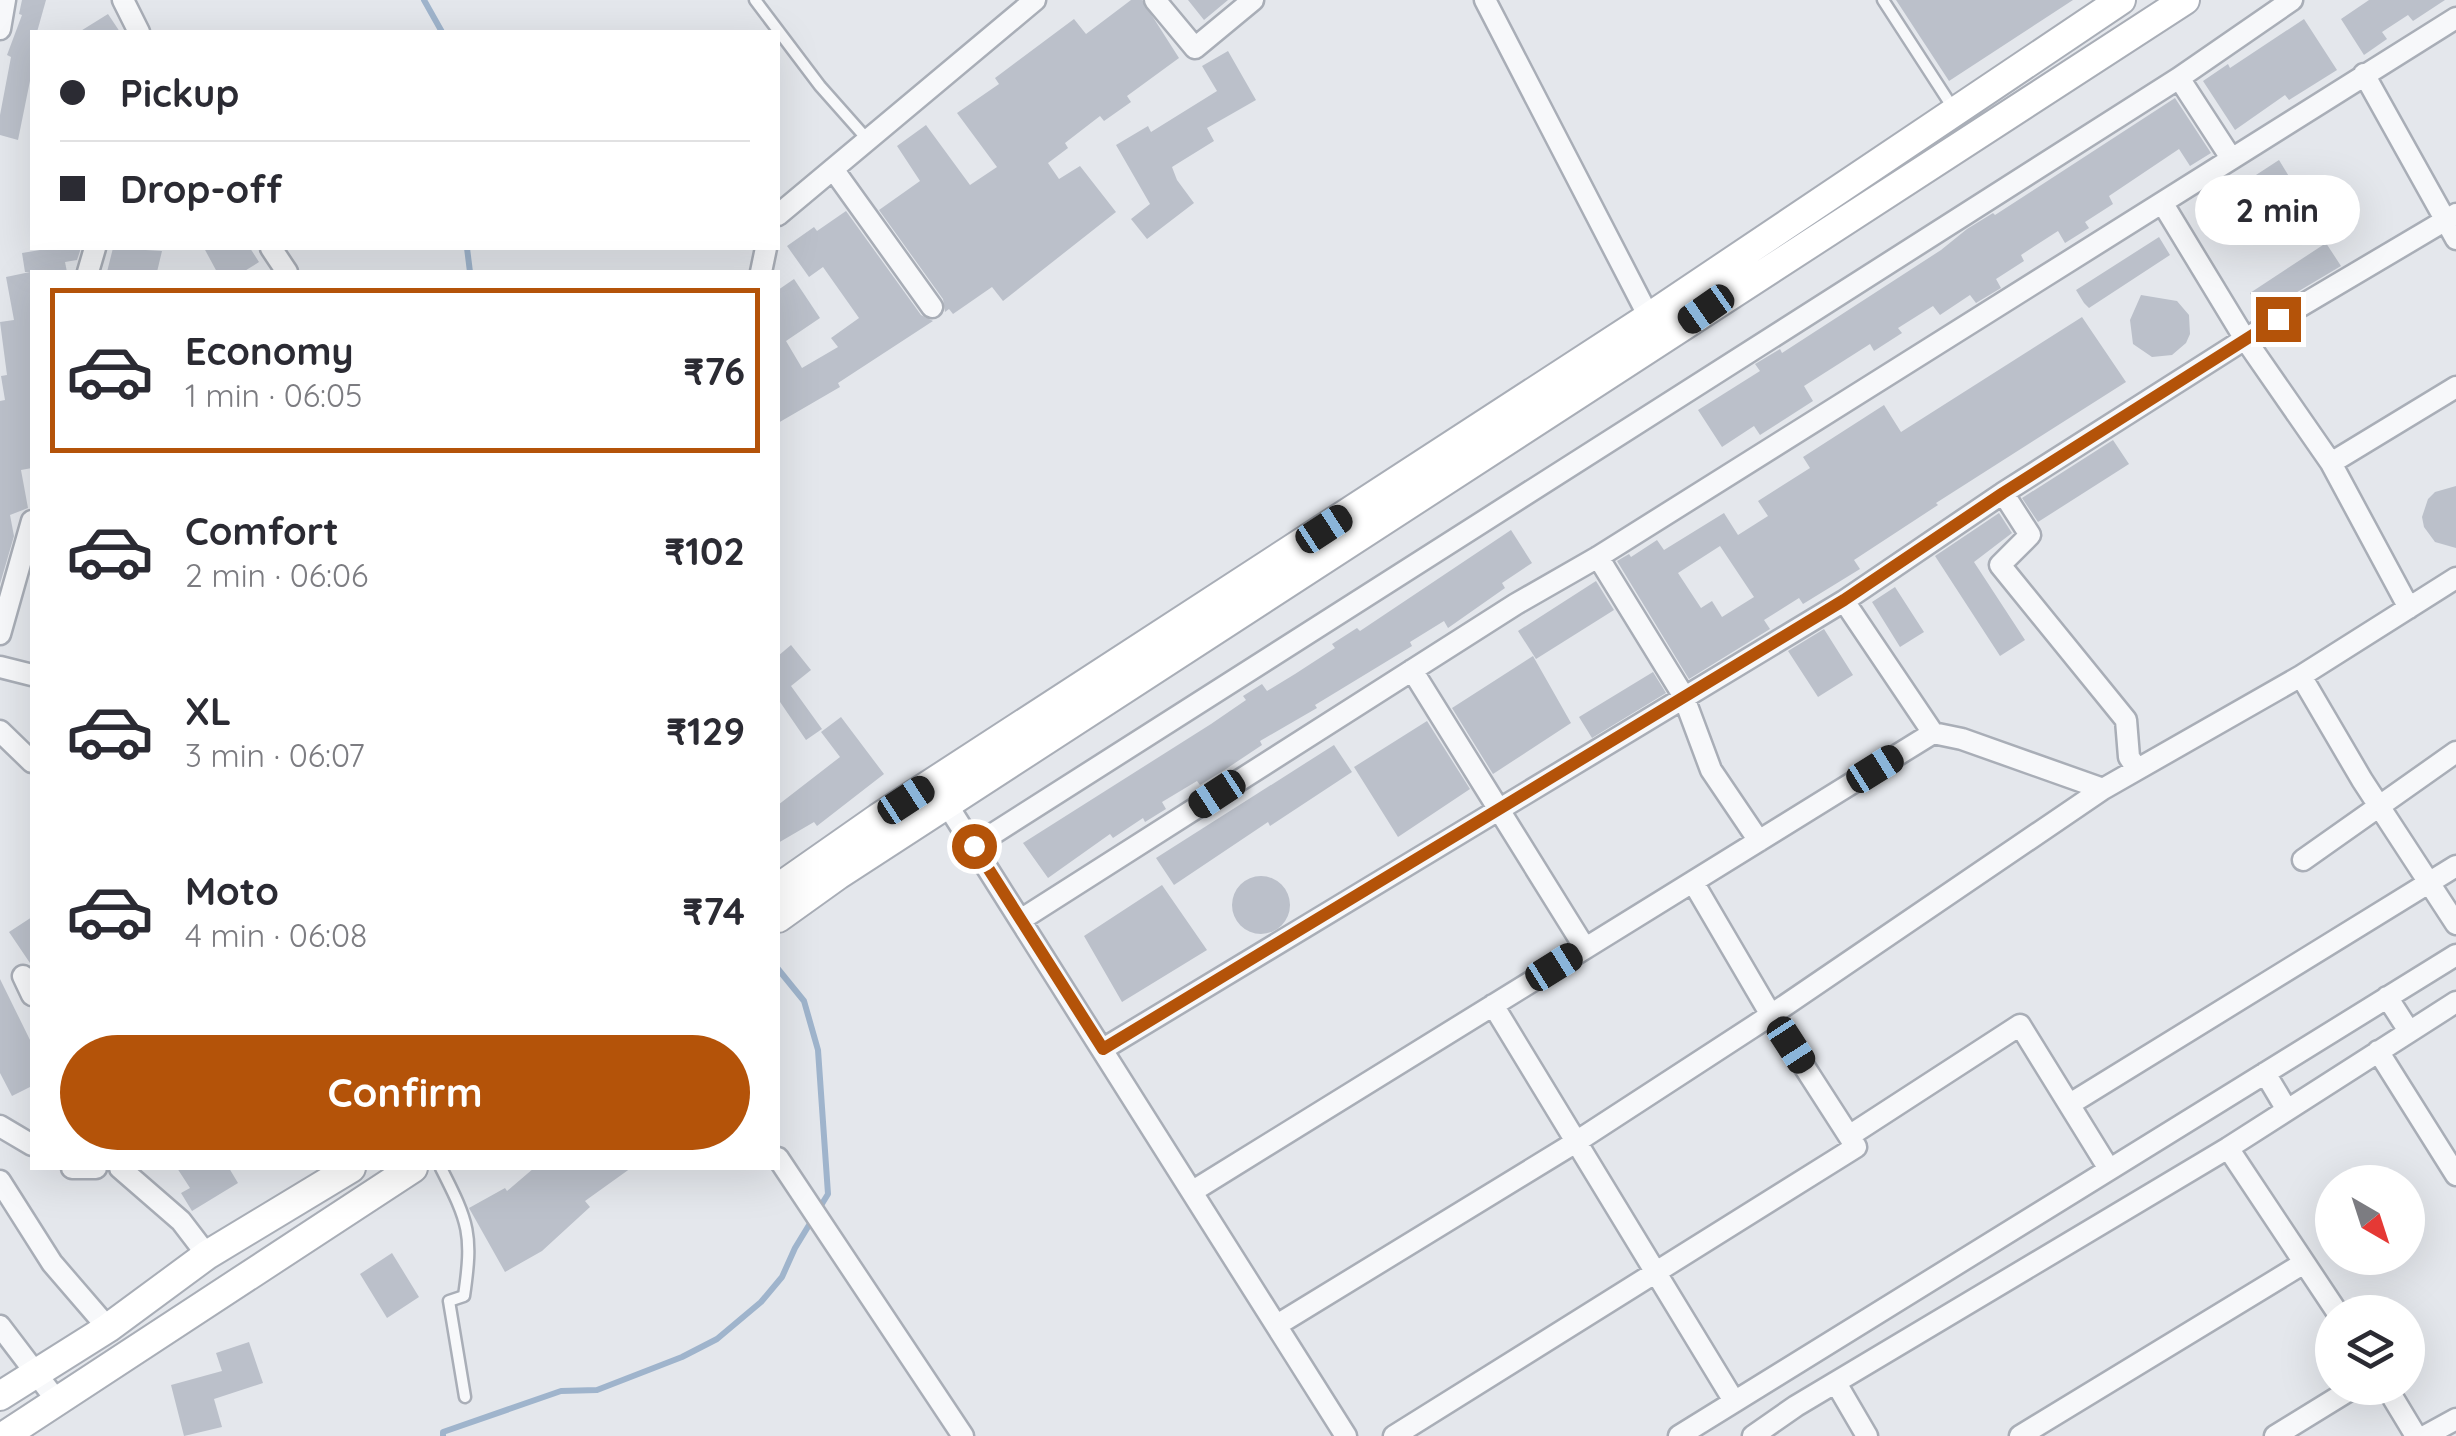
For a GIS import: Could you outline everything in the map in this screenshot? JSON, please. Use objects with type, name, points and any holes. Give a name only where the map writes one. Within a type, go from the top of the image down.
[{"type":"street","points":[[0,30],[6,0]]},
{"type":"street","points":[[123,0],[138,30]]},
{"type":"street","points":[[780,213],[1035,0]]},
{"type":"street","points":[[1155,0],[1196,48],[1254,0]]},
{"type":"street","points":[[1485,0],[1649,318]]},
{"type":"street","points":[[780,917],[940,794],[1649,318],[1951,106],[2121,0]]},
{"type":"street","points":[[780,887],[940,794],[2185,0]]},
{"type":"street","points":[[974,846],[2179,78],[2292,0]]},
{"type":"street","points":[[1022,919],[1516,604],[2456,18]]},
{"type":"street","points":[[1103,1049],[1844,600],[2244,339],[2452,224],[2364,74]]},
{"type":"street","points":[[2179,78],[2231,158]]},
{"type":"street","points":[[833,168],[932,307]]},
{"type":"street","points":[[2163,204],[2244,339],[2330,463],[2409,608]]},
{"type":"street","points":[[2330,463],[2456,387]]},
{"type":"street","points":[[2003,493],[2030,535],[2000,565],[2126,720],[2129,758],[2137,770]]},
{"type":"street","points":[[0,634],[30,528]]},
{"type":"street","points":[[1598,556],[1683,695],[1712,770],[1758,841]]},
{"type":"street","points":[[1277,1325],[1576,1142],[1772,1015],[2103,789],[2302,676],[2456,578]]},
{"type":"street","points":[[1844,600],[1933,733]]},
{"type":"street","points":[[0,667],[30,674]]},
{"type":"street","points":[[1412,670],[1585,948]]},
{"type":"street","points":[[2302,676],[2456,924]]},
{"type":"street","points":[[0,730],[30,760]]},
{"type":"street","points":[[1192,1191],[1933,733],[1962,738],[2103,789]]},
{"type":"street","points":[[2303,860],[2456,752]]},
{"type":"street","points":[[940,794],[1346,1436]]},
{"type":"street","points":[[2070,1104],[2456,866]]},
{"type":"street","points":[[1394,1436],[1856,1147],[1693,882]]},
{"type":"street","points":[[1678,1436],[2456,955]]},
{"type":"street","points":[[2387,998],[2409,1031]]},
{"type":"street","points":[[1753,1436],[2228,1148],[2456,1002]]},
{"type":"street","points":[[1493,1006],[1734,1402]]},
{"type":"street","points":[[1850,1136],[2020,1025],[2110,1170]]},
{"type":"street","points":[[2378,1052],[2454,1165]]},
{"type":"street","points":[[2265,1073],[2287,1110]]},
{"type":"street","points":[[0,1126],[30,1144]]},
{"type":"street","points":[[2228,1148],[2326,1295]]},
{"type":"street","points":[[780,1161],[963,1436]]},
{"type":"street","points":[[122,1170],[181,1221],[207,1255]]},
{"type":"street","points":[[0,1396],[108,1328],[207,1255],[348,1170]]},
{"type":"street","points":[[4,1436],[410,1170]]},
{"type":"street","points":[[0,1181],[52,1263],[108,1328]]},
{"type":"street","points":[[2020,1436],[2304,1263]]},
{"type":"street","points":[[0,1326],[57,1401]]},
{"type":"street","points":[[1836,1383],[1868,1436]]},
{"type":"street","points":[[2275,1436],[2325,1405]]},
{"type":"street","points":[[2397,1405],[2416,1436]]},
{"type":"street","points":[[2425,1436],[2456,1418]]},
{"type":"lane","points":[[755,0],[778,30]]},
{"type":"lane","points":[[1883,0],[1951,106],[2048,34]]},
{"type":"lane","points":[[780,33],[868,140]]},
{"type":"lane","points":[[442,1170],[464,1213],[470,1249],[464,1296],[450,1301],[465,1397]]},
{"type":"building","points":[[22,0],[46,0],[38,30],[30,30],[30,81],[18,140],[0,135],[0,115],[11,57],[7,55],[22,15]]},
{"type":"building","points":[[1131,0],[1142,0],[1179,58],[1127,96],[1131,102],[1104,121],[1100,116],[1065,143],[1068,148],[1048,163],[1059,179],[1080,166],[1116,212],[1003,301],[992,287],[953,314],[949,309],[945,312],[943,299],[879,210],[920,181],[897,146],[926,125],[970,185],[997,167],[957,113],[999,84],[995,78],[1074,19],[1086,34]]},
{"type":"building","points":[[1188,0],[1228,0],[1204,20]]},
{"type":"building","points":[[1896,0],[2073,0],[1949,81]]},
{"type":"building","points":[[2369,0],[2445,0],[2413,21],[2408,15],[2382,32],[2387,39],[2364,55],[2341,19]]},
{"type":"building","points":[[108,14],[119,30],[82,30]]},
{"type":"building","points":[[2304,19],[2337,70],[2289,100],[2285,95],[2235,130],[2203,81],[2228,64],[2230,68]]},
{"type":"building","points":[[1228,51],[1256,100],[1207,128],[1214,141],[1172,167],[1194,203],[1147,239],[1131,219],[1150,204],[1116,145],[1148,126],[1151,132],[1217,91],[1202,66]]},
{"type":"building","points":[[2175,98],[2211,153],[2190,166],[2179,149],[2109,196],[2113,204],[2085,222],[2089,228],[2065,243],[2058,231],[2021,255],[2024,261],[1996,279],[2001,288],[1976,303],[1970,295],[1940,315],[1933,306],[1898,328],[1902,333],[1874,351],[1870,344],[1804,386],[1813,401],[1760,435],[1754,426],[1722,447],[1698,410],[1760,371],[1755,364],[1780,349],[1782,353],[1967,229],[1995,215]]},
{"type":"building","points":[[2279,160],[2295,186],[2215,237],[2199,212]]},
{"type":"building","points":[[846,211],[921,315],[933,321],[838,383],[840,387],[780,422],[780,289],[794,279],[820,318],[786,341],[802,368],[838,347],[831,338],[859,318],[823,267],[809,277],[787,246],[814,227],[817,231]]},
{"type":"building","points":[[2159,237],[2170,255],[2089,308],[2084,303],[2076,290]]},
{"type":"building","points":[[2326,243],[2341,266],[2262,313],[2250,293]]},
{"type":"building","points":[[80,250],[77,260],[65,262],[67,270],[30,272],[25,272],[22,253]]},
{"type":"building","points":[[112,250],[162,251],[157,270],[108,270]]},
{"type":"building","points":[[205,250],[251,250],[259,262],[246,270],[216,270]]},
{"type":"building","points":[[30,272],[30,468],[21,470],[28,508],[10,515],[14,536],[0,584],[0,401],[5,400],[1,376],[7,375],[0,322],[14,320],[6,277]]},
{"type":"building","points":[[2141,295],[2177,301],[2189,315],[2190,334],[2172,355],[2152,357],[2133,344],[2130,320]]},
{"type":"building","points":[[2082,317],[2126,382],[1936,503],[1854,560],[1860,569],[1803,604],[1799,598],[1764,620],[1770,629],[1689,679],[1617,561],[1657,540],[1664,550],[1724,513],[1738,535],[1768,516],[1758,501],[1810,468],[1803,457],[1884,405],[1901,432]],"holes":[[[1720,546],[1754,597],[1722,617],[1712,601],[1701,608],[1678,573]]]},
{"type":"building","points":[[2113,440],[2129,464],[2038,522],[2022,498]]},
{"type":"building","points":[[2456,486],[2456,548],[2435,542],[2422,517],[2435,492]]},
{"type":"building","points":[[1999,513],[2012,533],[1974,562],[2025,640],[2000,656],[1935,556]]},
{"type":"building","points":[[1511,530],[1532,563],[1502,583],[1505,588],[1448,628],[1444,621],[1410,642],[1412,646],[1260,741],[1262,745],[1226,769],[1162,802],[1166,809],[1145,822],[1143,818],[1113,838],[1110,834],[1048,878],[1023,843],[1211,724],[1246,700],[1243,696],[1262,684],[1267,691],[1295,674],[1335,648],[1332,644],[1357,628],[1360,631]]},
{"type":"building","points":[[1596,581],[1614,610],[1536,659],[1518,631]]},
{"type":"building","points":[[1895,587],[1924,632],[1900,647],[1872,602]]},
{"type":"building","points":[[1824,629],[1853,675],[1818,697],[1788,651]]},
{"type":"building","points":[[791,645],[811,670],[791,686],[822,729],[806,740],[780,702],[780,654]]},
{"type":"building","points":[[1533,656],[1571,723],[1493,774],[1452,708]]},
{"type":"building","points":[[1653,672],[1666,693],[1592,738],[1579,717]]},
{"type":"building","points":[[841,717],[884,774],[817,826],[814,822],[780,842],[780,803],[840,757],[821,732]]},
{"type":"building","points":[[1427,721],[1470,789],[1398,837],[1354,767]]},
{"type":"building","points":[[1334,745],[1352,772],[1174,885],[1156,858]]},
{"type":"building","points":[[1261,876],[1282,884],[1290,905],[1282,926],[1261,934],[1240,926],[1232,905],[1240,884]]},
{"type":"building","points":[[1162,885],[1207,950],[1122,1002],[1084,936]]},
{"type":"building","points":[[30,918],[30,963],[9,932]]},
{"type":"building","points":[[0,979],[30,1040],[30,1087],[12,1096],[0,1073]]},
{"type":"building","points":[[178,1170],[230,1170],[238,1183],[192,1211],[181,1193],[190,1188]]},
{"type":"building","points":[[532,1170],[628,1170],[585,1201],[590,1207],[542,1251],[505,1272],[469,1208],[505,1188],[507,1191]]},
{"type":"building","points":[[392,1253],[419,1297],[387,1318],[360,1274]]},
{"type":"building","points":[[249,1342],[263,1383],[214,1399],[222,1427],[184,1436],[171,1385],[222,1371],[216,1353]]},
{"type":"waterway","points":[[424,0],[441,30]]},
{"type":"waterway","points":[[467,250],[470,270]]},
{"type":"waterway","points":[[443,1436],[443,1432],[561,1391],[597,1390],[682,1357],[717,1339],[761,1302],[782,1277],[828,1194],[818,1050],[804,1001],[780,971]]},
{"type":"route","points":[[974,846],[1103,1049],[1844,600],[2003,493],[2278,319]]}]
